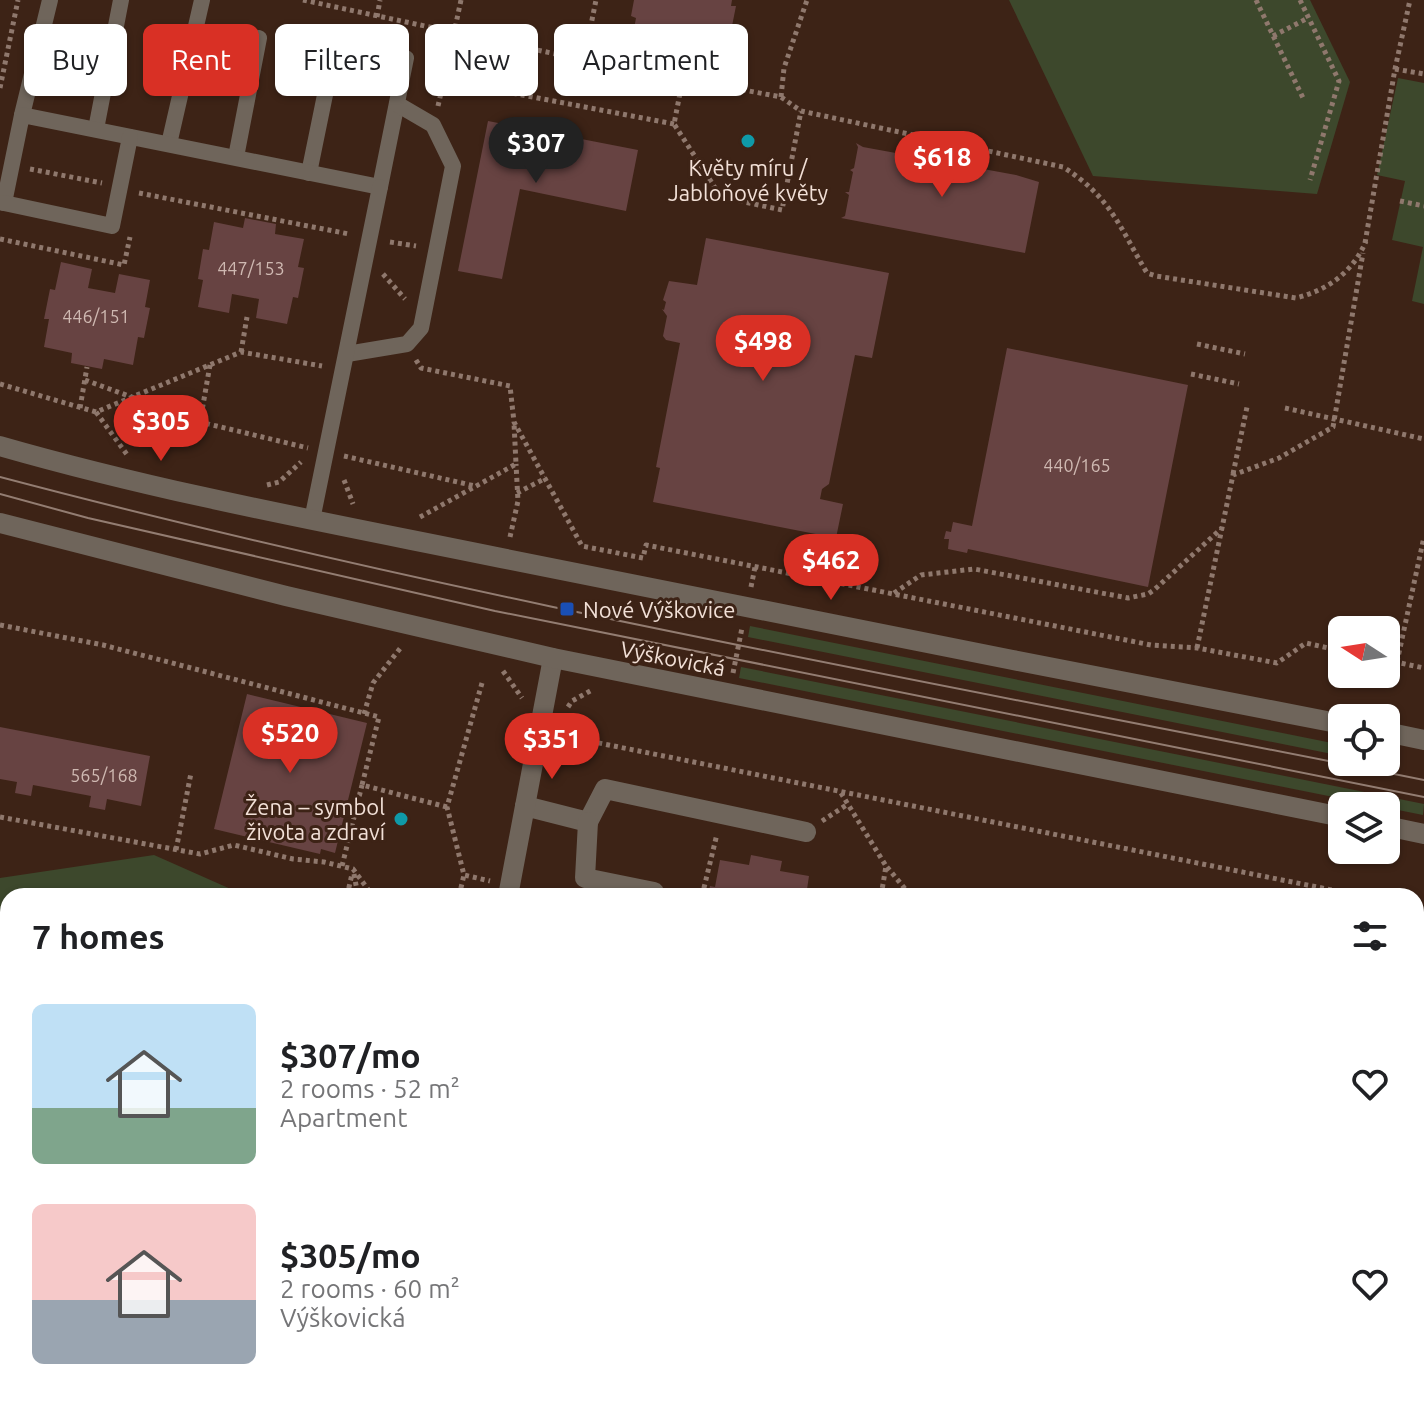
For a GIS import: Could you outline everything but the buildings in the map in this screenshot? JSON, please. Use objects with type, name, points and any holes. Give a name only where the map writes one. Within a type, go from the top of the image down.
[{"type":"street","points":[[0,446],[64,464],[312,520],[1328,721]]},
{"type":"street","name":"Výškovická","points":[[0,523],[286,596],[553,658],[1328,814]]},
{"type":"street","points":[[503,887],[525,806],[553,658]]},
{"type":"street","points":[[1400,735],[1424,740]]},
{"type":"street","points":[[634,888],[585,878],[588,822],[605,789],[806,832]]},
{"type":"street","points":[[525,806],[588,822]]},
{"type":"street","points":[[1400,829],[1424,834]]},
{"type":"lane","points":[[50,0],[2,203],[112,226],[126,189],[130,137]]},
{"type":"lane","points":[[96,129],[121,0]]},
{"type":"lane","points":[[169,144],[202,0]]},
{"type":"lane","points":[[236,157],[248,96]]},
{"type":"lane","points":[[309,173],[325,96]]},
{"type":"lane","points":[[312,520],[399,96]]},
{"type":"lane","points":[[346,362],[407,344],[421,328],[453,166],[433,125],[397,104]]},
{"type":"lane","points":[[22,115],[380,187]]},
{"type":"path","points":[[0,88],[18,0]]},
{"type":"path","points":[[303,0],[425,27]]},
{"type":"path","points":[[377,17],[380,0]]},
{"type":"path","points":[[456,24],[461,0]]},
{"type":"path","points":[[591,24],[596,0]]},
{"type":"path","points":[[781,97],[784,68],[807,0]]},
{"type":"path","points":[[1256,0],[1304,100]]},
{"type":"path","points":[[1300,0],[1339,81],[1310,180]]},
{"type":"path","points":[[1233,475],[1279,458],[1333,427],[1395,69],[1410,0]]},
{"type":"path","points":[[1273,36],[1309,18]]},
{"type":"path","points":[[1395,69],[1424,74]]},
{"type":"path","points":[[748,91],[781,97],[801,111],[1063,167],[1104,199],[1147,273],[1156,276],[1296,298],[1314,294],[1333,283],[1359,259],[1366,241]]},
{"type":"path","points":[[528,96],[674,124]]},
{"type":"path","points":[[679,96],[674,124],[721,197],[782,210],[801,111]]},
{"type":"path","points":[[11,166],[368,245],[436,250]]},
{"type":"path","points":[[1400,201],[1424,206]]},
{"type":"path","points":[[368,245],[400,295],[423,316]]},
{"type":"path","points":[[241,352],[247,317]]},
{"type":"path","points":[[1197,344],[1245,354]]},
{"type":"path","points":[[0,384],[96,412],[241,352],[346,362]]},
{"type":"path","points":[[200,422],[210,365]]},
{"type":"path","points":[[80,408],[87,367]]},
{"type":"path","points":[[421,368],[510,386],[517,493],[509,542]]},
{"type":"path","points":[[1191,374],[1239,384]]},
{"type":"path","points":[[85,380],[200,422],[308,448]]},
{"type":"path","points":[[1197,648],[1247,407]]},
{"type":"path","points":[[1285,408],[1424,439]]},
{"type":"path","points":[[96,412],[127,456]]},
{"type":"path","points":[[514,422],[582,546],[643,558],[646,545],[1151,645],[1197,648],[1277,663],[1306,643],[1328,648]]},
{"type":"path","points":[[340,455],[476,486]]},
{"type":"path","points":[[408,524],[516,464]]},
{"type":"path","points":[[517,493],[546,478]]},
{"type":"path","points":[[893,594],[921,575],[974,569],[1128,598],[1138,596],[1154,590],[1223,527]]},
{"type":"path","points":[[1400,648],[1424,537]]},
{"type":"path","points":[[728,693],[755,567]]},
{"type":"path","points":[[0,625],[118,649],[379,717],[342,866]]},
{"type":"path","points":[[364,714],[373,683],[405,643]]},
{"type":"path","points":[[1400,663],[1424,668]]},
{"type":"path","points":[[461,888],[464,875],[447,807],[482,683]]},
{"type":"path","points":[[563,713],[572,701],[603,684]]},
{"type":"path","points":[[555,724],[554,734],[1322,888]]},
{"type":"path","points":[[176,850],[191,773]]},
{"type":"path","points":[[362,785],[447,807]]},
{"type":"path","points":[[840,792],[886,866],[904,888]]},
{"type":"path","points":[[704,888],[722,814]]},
{"type":"path","points":[[0,817],[200,854],[234,845],[353,869],[367,888]]},
{"type":"path","points":[[493,866],[503,887]]},
{"type":"path","points":[[882,888],[886,866]]},
{"type":"path","points":[[349,888],[353,869]]},
{"type":"path","points":[[353,869],[357,888]]},
{"type":"path","points":[[464,875],[503,887]]},
{"type":"green space","points":[[1009,0],[1310,0],[1350,82],[1317,194],[1093,176]]},
{"type":"green space","points":[[1398,78],[1424,83],[1424,304],[1412,301],[1423,247],[1392,240],[1405,181],[1377,175]]},
{"type":"green space","points":[[750,626],[1328,742],[1328,753],[748,637]]},
{"type":"green space","points":[[741,667],[1364,792],[1328,792],[1328,796],[739,678]]},
{"type":"green space","points":[[1400,799],[1424,804],[1423,815],[1400,810]]},
{"type":"green space","points":[[154,855],[228,888],[0,888],[0,878]]},
{"type":"tram line","points":[[0,477],[176,522],[531,602],[1424,780]]},
{"type":"tram line","points":[[0,494],[88,518],[495,611],[1424,797]]},
{"type":"place","name":"Květy míru / Jabloňové květy","points":[[748,141]]},
{"type":"place","name":"Nové Výškovice","points":[[567,609]]},
{"type":"place","name":"Žena – symbol života a zdraví","points":[[401,819]]}]
